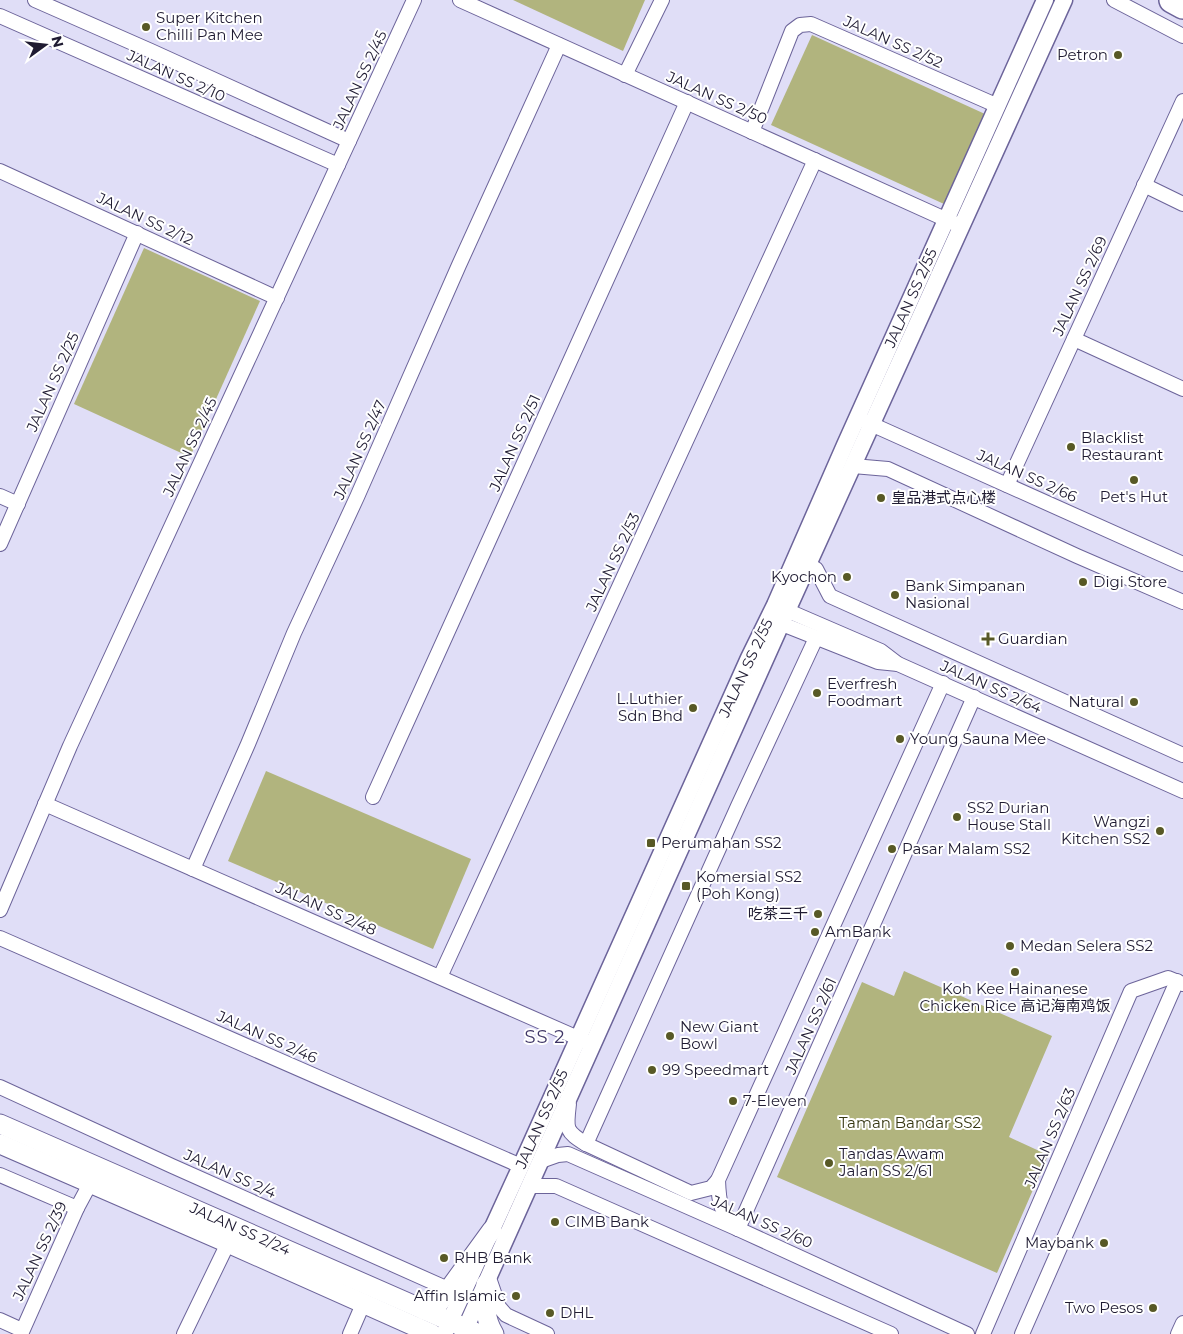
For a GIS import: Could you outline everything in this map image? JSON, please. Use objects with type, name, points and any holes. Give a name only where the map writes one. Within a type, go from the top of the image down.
[{"type":"highway","points":[[1172,0],[1183,6]]},
{"type":"main road","name":"JALAN SS 2/24","points":[[0,1124],[424,1310],[460,1330]]},
{"type":"main road","name":"JALAN SS 2/24","points":[[0,1144],[91,1182],[432,1334]]},
{"type":"main road","points":[[424,1310],[439,1303],[492,1230]]},
{"type":"main road","points":[[487,1281],[485,1314],[494,1334]]},
{"type":"street","name":"JALAN SS 2/10","points":[[35,0],[151,50],[349,142]]},
{"type":"street","name":"JALAN SS 2/45","points":[[0,910],[70,746],[414,0]]},
{"type":"street","name":"JALAN SS 2/50","points":[[460,0],[954,223]]},
{"type":"street","points":[[625,75],[662,0]]},
{"type":"street","name":"JALAN SS 2/55","points":[[954,223],[998,106],[1045,0]]},
{"type":"street","name":"JALAN SS 2/55","points":[[778,615],[954,223],[1064,0]]},
{"type":"street","points":[[1114,0],[1183,36]]},
{"type":"street","name":"JALAN SS 2/10","points":[[0,16],[338,165]]},
{"type":"street","name":"JALAN SS 2/52","points":[[752,132],[792,31],[800,26],[811,24],[998,106]]},
{"type":"street","name":"JALAN SS 2/47","points":[[193,868],[248,744],[294,633],[357,497],[459,265],[559,45]]},
{"type":"street","name":"JALAN SS 2/69","points":[[1007,485],[1183,101]]},
{"type":"street","name":"JALAN SS 2/51","points":[[373,797],[687,102]]},
{"type":"street","name":"JALAN SS 2/53","points":[[440,977],[815,160]]},
{"type":"street","name":"JALAN SS 2/12","points":[[2,176],[137,233],[277,298]]},
{"type":"street","points":[[1144,185],[1183,204]]},
{"type":"street","name":"JALAN SS 2/25","points":[[0,544],[137,233]]},
{"type":"street","points":[[1074,339],[1183,389]]},
{"type":"street","name":"JALAN SS 2/55","points":[[460,1330],[492,1230],[521,1166],[586,1041],[749,658],[778,615],[808,564],[853,466],[864,421]]},
{"type":"street","name":"JALAN SS 2/66","points":[[864,421],[1183,564]]},
{"type":"street","points":[[853,466],[888,469],[1077,556],[1183,602]]},
{"type":"street","points":[[0,496],[18,504]]},
{"type":"street","points":[[808,564],[816,569],[830,596],[1183,755]]},
{"type":"street","points":[[778,615],[816,638],[878,662],[898,664]]},
{"type":"street","name":"JALAN SS 2/64","points":[[778,615],[881,652],[898,664],[1183,791]]},
{"type":"street","points":[[586,1144],[816,638]]},
{"type":"street","name":"JALAN SS 2/61","points":[[943,683],[718,1180],[719,1201],[724,1215],[738,1229],[974,697]]},
{"type":"street","name":"JALAN SS 2/48","points":[[45,804],[586,1041]]},
{"type":"street","name":"JALAN SS 2/46","points":[[0,938],[521,1166]]},
{"type":"street","name":"JALAN SS 2/63","points":[[983,1334],[1131,991],[1176,981]]},
{"type":"street","name":"JALAN SS 2/63","points":[[1022,1334],[1176,981]]},
{"type":"street","name":"JALAN SS 2/55","points":[[460,1330],[487,1281],[570,1096],[586,1041]]},
{"type":"street","name":"JALAN SS 2/4","points":[[0,1087],[448,1289]]},
{"type":"street","name":"JALAN SS 2/60","points":[[570,1096],[566,1123],[570,1135],[691,1193],[711,1188],[718,1180]]},
{"type":"street","name":"JALAN SS 2/60","points":[[541,1161],[558,1155],[568,1154],[968,1334]]},
{"type":"street","points":[[0,1175],[77,1208]]},
{"type":"street","name":"JALAN SS 2/39","points":[[22,1332],[77,1208],[91,1182]]},
{"type":"street","points":[[530,1186],[556,1186],[891,1334]]},
{"type":"street","points":[[184,1334],[228,1243]]},
{"type":"street","points":[[487,1281],[499,1307],[506,1316],[546,1334]]},
{"type":"street","points":[[350,1334],[363,1304]]},
{"type":"street","points":[[0,1320],[22,1332]]},
{"type":"street","points":[[1178,1334],[1183,1323]]},
{"type":"green space","points":[[513,0],[645,0],[623,51]]},
{"type":"green space","points":[[812,35],[985,114],[944,204],[771,125]]},
{"type":"green space","points":[[144,248],[260,301],[190,457],[74,404]]},
{"type":"green space","points":[[266,771],[471,859],[433,949],[228,861]]},
{"type":"green space","name":"Taman Bandar SS2","points":[[904,971],[1052,1036],[1009,1137],[1048,1155],[997,1273],[777,1177],[862,982],[894,996]]},
{"type":"place","name":"Super Kitchen Chilli Pan Mee","points":[[146,27]]},
{"type":"place","name":"Petron","points":[[1118,55]]},
{"type":"place","name":"Blacklist Restaurant","points":[[1071,447]]},
{"type":"place","name":"Pet's Hut","points":[[1134,480]]},
{"type":"place","name":"皇品港式点心楼","points":[[881,498]]},
{"type":"place","name":"Kyochon","points":[[847,577]]},
{"type":"place","name":"Digi Store","points":[[1083,582]]},
{"type":"place","name":"Bank Simpanan Nasional","points":[[895,595]]},
{"type":"place","name":"Guardian","points":[[988,639]]},
{"type":"place","name":"Everfresh Foodmart","points":[[817,693]]},
{"type":"place","name":"Natural","points":[[1134,702]]},
{"type":"place","name":"L.Luthier Sdn Bhd","points":[[693,708]]},
{"type":"place","name":"Young Sauna Mee","points":[[900,739]]},
{"type":"place","name":"SS2 Durian House Stall","points":[[957,817]]},
{"type":"place","name":"Wangzi Kitchen SS2","points":[[1160,831]]},
{"type":"place","name":"Perumahan SS2","points":[[651,843]]},
{"type":"place","name":"Pasar Malam SS2","points":[[892,849]]},
{"type":"place","name":"Komersial SS2 (Poh Kong)","points":[[686,886]]},
{"type":"place","name":"吃茶三千","points":[[818,914]]},
{"type":"place","name":"AmBank","points":[[815,932]]},
{"type":"place","name":"Medan Selera SS2","points":[[1010,946]]},
{"type":"place","name":"Koh Kee Hainanese Chicken Rice 高记海南鸡饭","points":[[1015,972]]},
{"type":"place","name":"New Giant Bowl","points":[[670,1036]]},
{"type":"place","name":"99 Speedmart","points":[[652,1070]]},
{"type":"place","name":"7-Eleven","points":[[733,1101]]},
{"type":"place","name":"Tandas Awam Jalan SS 2/61","points":[[829,1163]]},
{"type":"place","name":"CIMB Bank","points":[[555,1222]]},
{"type":"place","name":"Maybank","points":[[1104,1243]]},
{"type":"place","name":"RHB Bank","points":[[444,1258]]},
{"type":"place","name":"Affin Islamic","points":[[516,1296]]},
{"type":"place","name":"Two Pesos","points":[[1153,1308]]},
{"type":"place","name":"DHL","points":[[550,1313]]},
{"type":"district","name":"SS 2","points":[[545,1037]]}]
